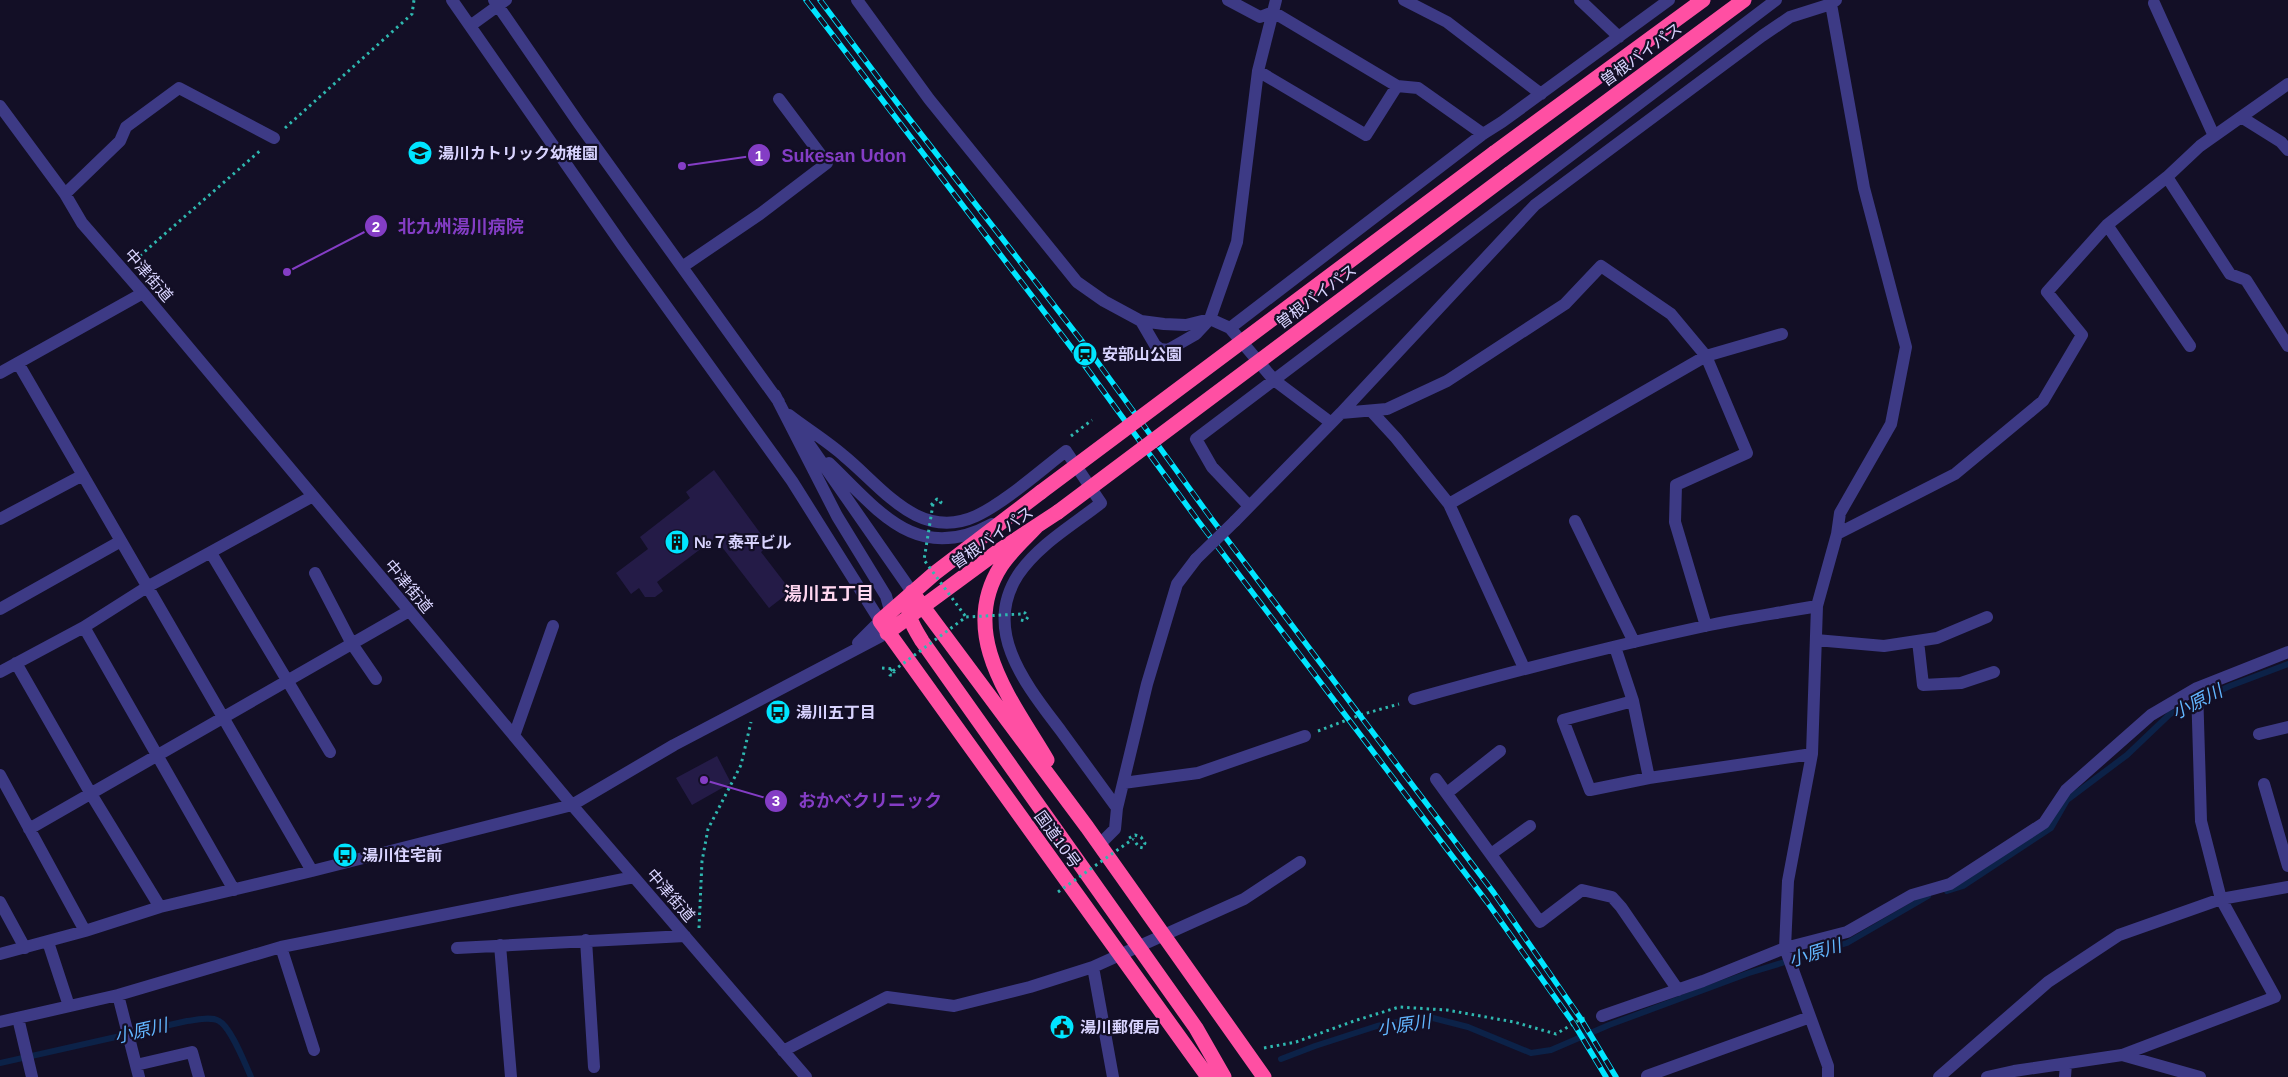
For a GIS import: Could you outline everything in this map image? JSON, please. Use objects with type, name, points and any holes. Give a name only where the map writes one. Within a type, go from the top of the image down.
[{"type":"highway","name":"曽根バイパス","points":[[886,621],[912,592],[1041,492],[1494,153],[1703,0]]},
{"type":"highway","name":"曽根バイパス","points":[[886,621],[909,618],[997,552],[1058,512],[1744,0]]},
{"type":"highway","points":[[1037,526],[1015,548],[1001,567],[988,598],[984,633],[990,657],[1002,684],[1087,827]]},
{"type":"highway","points":[[912,592],[922,608],[1087,827]]},
{"type":"highway","points":[[909,618],[907,608],[912,592]]},
{"type":"highway","name":"国道10号","points":[[909,618],[928,649],[1196,1028],[1224,1077]]},
{"type":"highway","name":"国道10号","points":[[886,621],[1120,955],[1208,1077]]},
{"type":"highway","name":"国道10号","points":[[1087,827],[1264,1077]]},
{"type":"street","points":[[452,0],[623,246],[792,481],[886,621]]},
{"type":"street","points":[[857,0],[928,99],[1077,282],[1104,301],[1140,320],[1186,325],[1210,320],[1230,328],[1274,380],[1330,422]]},
{"type":"street","points":[[1228,0],[1260,17],[1274,6]]},
{"type":"street","points":[[1404,0],[1447,22],[1540,94]]},
{"type":"street","points":[[1580,0],[1619,37]]},
{"type":"street","points":[[1230,328],[1483,134],[1670,0]]},
{"type":"street","points":[[1249,506],[1212,467],[1196,440],[1776,0]]},
{"type":"street","points":[[470,26],[500,2],[580,126],[775,395],[912,592]]},
{"type":"street","points":[[1100,845],[1115,830],[1117,808],[1147,684],[1178,584],[1196,559],[1341,413],[1535,205],[1790,16],[1834,2],[1864,188],[1906,347],[1891,424],[1840,513],[1837,534],[1817,606],[1812,754],[1788,881],[1785,948],[1828,1066],[1828,1077]]},
{"type":"street","points":[[2154,4],[2214,136]]},
{"type":"street","points":[[1140,320],[1155,345],[1160,349],[1168,350],[1196,334],[1210,320],[1237,242],[1258,71],[1274,6]]},
{"type":"street","points":[[1274,6],[1397,86],[1418,88],[1483,134]]},
{"type":"street","points":[[1258,71],[1366,135],[1397,86]]},
{"type":"street","points":[[1837,534],[1955,474],[2042,401],[2082,335],[2047,292],[2107,225],[2167,177],[2200,146],[2288,84]]},
{"type":"street","points":[[65,194],[120,141],[126,127],[178,88],[274,138]]},
{"type":"street","points":[[682,267],[760,214],[827,163],[779,98]]},
{"type":"street","name":"中津街道","points":[[0,106],[65,194],[82,223],[143,293],[572,805],[806,1077]]},
{"type":"street","points":[[2241,117],[2281,142],[2288,150]]},
{"type":"street","points":[[2167,177],[2230,274],[2246,280],[2288,346]]},
{"type":"street","points":[[2107,225],[2190,346]]},
{"type":"street","points":[[1341,413],[1372,412],[1387,409],[1447,381],[1565,304],[1601,266],[1672,314],[1706,356],[1747,453],[1676,485],[1675,522],[1706,626]]},
{"type":"street","points":[[0,373],[143,293]]},
{"type":"street","points":[[1449,504],[1706,356],[1782,334]]},
{"type":"street","points":[[18,363],[312,871]]},
{"type":"street","points":[[775,395],[837,516],[886,596],[886,621]]},
{"type":"street","points":[[1372,412],[1396,438],[1449,504],[1524,668]]},
{"type":"street","points":[[789,415],[844,455],[900,507],[915,516],[943,522],[958,522],[976,516],[1066,452],[1101,503],[1042,549],[1018,575],[1011,588],[1007,602],[1006,638],[1011,655],[1029,687],[1117,808]]},
{"type":"street","points":[[810,446],[886,517],[921,537],[937,540],[966,535],[981,530],[1020,508]]},
{"type":"street","points":[[0,519],[83,475]]},
{"type":"street","points":[[0,672],[84,627],[147,587],[313,496]]},
{"type":"street","points":[[1575,521],[1634,642]]},
{"type":"street","points":[[0,609],[121,541]]},
{"type":"street","points":[[211,553],[330,752]]},
{"type":"street","points":[[315,573],[352,644],[376,679]]},
{"type":"street","points":[[1414,699],[1524,668],[1634,642],[1706,626],[1817,606]]},
{"type":"street","points":[[29,829],[409,611]]},
{"type":"street","points":[[1816,640],[1884,646],[1936,638],[1987,618]]},
{"type":"street","points":[[0,954],[48,942],[160,907],[312,871],[572,805],[674,745],[849,652],[886,621]]},
{"type":"street","points":[[514,736],[553,626]]},
{"type":"street","points":[[84,627],[234,890]]},
{"type":"street","points":[[1918,641],[1922,685],[1961,683],[1994,672]]},
{"type":"street","points":[[1614,647],[1634,701],[1649,778]]},
{"type":"street","points":[[1602,1016],[1678,990],[1785,948],[1847,932],[1912,895],[1950,884],[2044,823],[2066,790],[2151,715],[2197,688],[2288,652]]},
{"type":"street","points":[[16,663],[91,794],[160,907]]},
{"type":"street","points":[[1987,1077],[2122,1055],[2275,997],[2221,899],[2201,821],[2197,688]]},
{"type":"street","points":[[1634,701],[1563,720],[1590,790],[1649,778],[1812,754]]},
{"type":"street","points":[[2259,734],[2288,727]]},
{"type":"street","points":[[1123,783],[1198,773],[1305,736]]},
{"type":"street","points":[[1447,793],[1500,751]]},
{"type":"street","points":[[0,775],[85,931]]},
{"type":"street","points":[[1436,778],[1540,922],[1582,890],[1612,897],[1621,907],[1678,990]]},
{"type":"street","points":[[2264,784],[2288,866]]},
{"type":"street","points":[[1491,854],[1530,826]]},
{"type":"street","points":[[783,1050],[887,998],[954,1006],[1030,987],[1093,967],[1244,899],[1300,862]]},
{"type":"street","points":[[0,1022],[118,995],[281,947],[634,877]]},
{"type":"street","points":[[1939,1077],[2048,982],[2119,936],[2221,899],[2288,887]]},
{"type":"street","points":[[0,902],[25,948]]},
{"type":"street","points":[[457,948],[685,936]]},
{"type":"street","points":[[586,940],[594,1067]]},
{"type":"street","points":[[48,942],[68,1006]]},
{"type":"street","points":[[500,945],[511,1077]]},
{"type":"street","points":[[281,947],[314,1050]]},
{"type":"street","points":[[1093,967],[1113,1077]]},
{"type":"street","points":[[118,995],[138,1071],[192,1052],[199,1077]]},
{"type":"street","points":[[1647,1076],[1810,1017]]},
{"type":"street","points":[[18,1018],[32,1077]]},
{"type":"street","points":[[2122,1055],[2200,1077]]},
{"type":"street","points":[[2065,1077],[2066,1064]]},
{"type":"path","points":[[1067,439],[1092,420]]},
{"type":"path","points":[[932,505],[924,560],[966,617]]},
{"type":"path","points":[[882,668],[893,668],[889,673],[892,676],[894,675],[893,671],[966,617],[1019,613]]},
{"type":"path","points":[[1305,736],[1360,715],[1414,699]]},
{"type":"path","points":[[698,951],[702,861],[708,829],[741,764],[756,701]]},
{"type":"path","points":[[1058,892],[1135,835],[1141,837],[1145,843],[1143,848],[1131,838]]},
{"type":"path","points":[[1246,1052],[1296,1042],[1354,1020],[1399,1007],[1447,1010],[1514,1022],[1556,1034],[1581,1019],[1602,1016]]},
{"type":"building","name":"№７泰平ビル","points":[[714,470],[769,545],[761,552],[791,591],[769,608],[715,538],[657,582],[663,591],[655,597],[645,597],[639,588],[631,594],[616,573],[648,549],[640,537],[690,498],[686,492]]},
{"type":"building","points":[[717,756],[731,783],[692,805],[676,778]]},
{"type":"waterway","name":"小原川","points":[[1947,891],[1963,886],[2051,828],[2067,800],[2127,755],[2170,714],[2230,686],[2288,664]]},
{"type":"waterway","name":"小原川","points":[[1281,1059],[1377,1026],[1407,1020],[1433,1018],[1468,1027],[1531,1053],[1551,1050],[1609,1025],[1749,973],[1847,943],[1928,896]]},
{"type":"waterway","name":"小原川","points":[[0,1063],[187,1021],[212,1019],[219,1021],[228,1030],[251,1077]]},
{"type":"railway","points":[[806,0],[1077,355],[1199,522],[1487,902],[1574,1024],[1606,1077]]},
{"type":"railway","points":[[820,0],[904,112],[1088,349],[1211,518],[1494,893],[1581,1019],[1616,1077]]},
{"type":"place","name":"湯川カトリック幼稚園","points":[[420,153]]},
{"type":"place","name":"Sukesan Udon","points":[[682,166]]},
{"type":"place","name":"北九州湯川病院","points":[[287,272]]},
{"type":"place","name":"安部山公園","points":[[1085,354]]},
{"type":"place","name":"№７泰平ビル","points":[[677,542]]},
{"type":"place","name":"湯川五丁目","points":[[778,712]]},
{"type":"place","name":"おかべクリニック","points":[[704,780]]},
{"type":"place","name":"湯川住宅前","points":[[345,855]]},
{"type":"place","name":"湯川郵便局","points":[[1062,1027]]},
{"type":"district","name":"湯川五丁目","points":[[829,594]]}]
